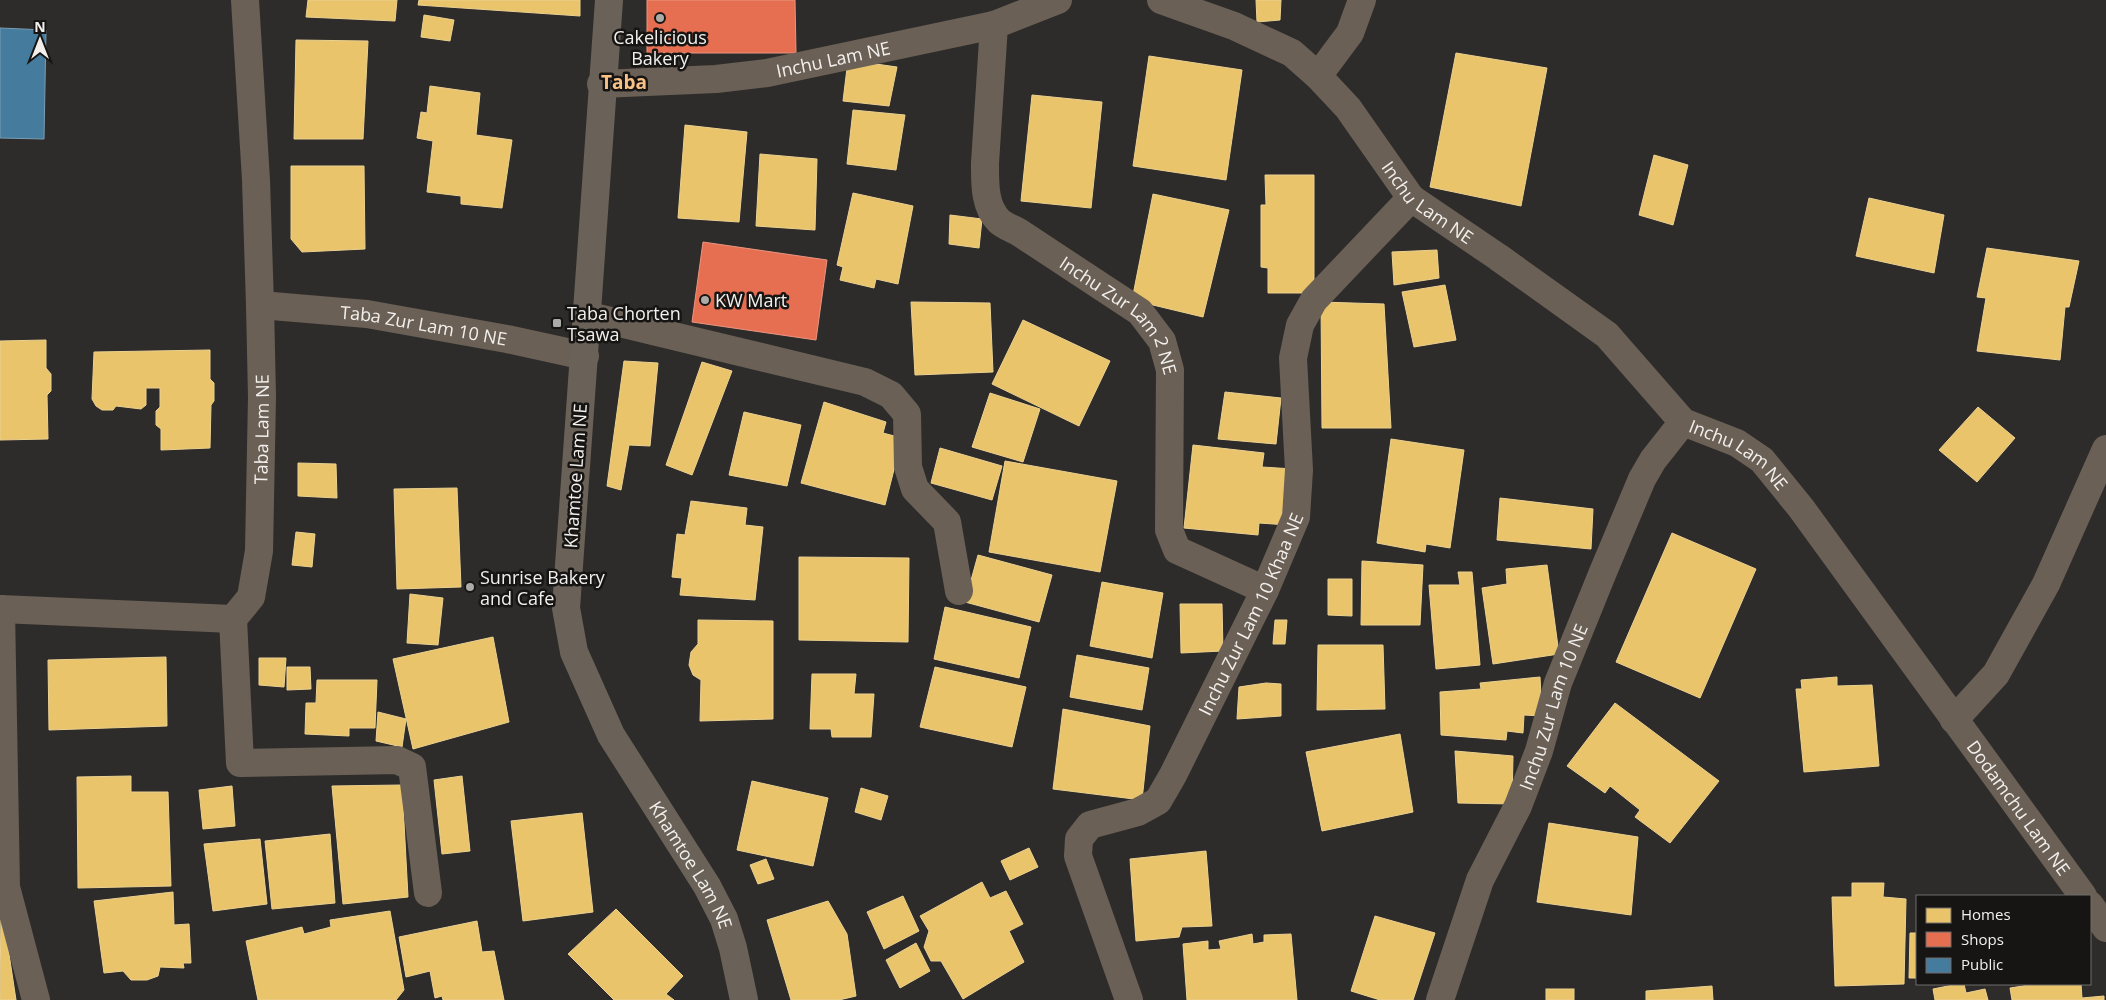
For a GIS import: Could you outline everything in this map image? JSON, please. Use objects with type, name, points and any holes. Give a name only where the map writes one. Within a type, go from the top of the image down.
[{"type":"main road","name":"Khamtoe Lam NE","points":[[608,0],[566,608],[574,652],[611,735],[707,886],[724,919],[733,948],[744,1000]]},
{"type":"street","name":"Taba Lam NE","points":[[233,619],[251,597],[259,551],[262,397],[256,180],[245,0]]},
{"type":"street","name":"Inchu Lam NE","points":[[601,84],[716,79],[767,73],[994,24],[1058,0]]},
{"type":"street","name":"Inchu Lam NE","points":[[1161,0],[1234,26],[1292,53],[1318,76],[1348,108],[1411,198],[1607,335],[1684,422],[1737,444],[1762,460],[1800,508],[1954,720]]},
{"type":"street","points":[[1318,76],[1350,33],[1362,0]]},
{"type":"street","name":"Inchu Zur Lam 2 NE","points":[[994,24],[985,163],[985,186],[989,205],[999,222],[1020,233],[1140,312],[1162,341],[1170,370],[1169,530],[1177,550],[1265,590]]},
{"type":"street","name":"Inchu Zur Lam 10 Khaa NE","points":[[1129,1000],[1078,856],[1079,839],[1090,825],[1138,812],[1158,800],[1173,775],[1265,590],[1296,517],[1299,470],[1293,358],[1300,325],[1314,300],[1411,198]]},
{"type":"street","name":"Taba Zur Lam 10 NE","points":[[260,305],[366,314],[507,339],[584,356]]},
{"type":"street","points":[[586,315],[865,382],[891,395],[907,414],[908,467],[915,489],[948,522],[959,591]]},
{"type":"street","name":"Inchu Zur Lam 10 NE","points":[[1440,1000],[1480,880],[1518,806],[1539,751],[1558,683],[1642,479],[1653,460],[1684,422]]},
{"type":"street","points":[[1954,720],[1996,674],[2046,584],[2106,449]]},
{"type":"street","points":[[36,1000],[6,887],[0,609],[233,619],[240,763],[397,760],[412,767],[428,893]]},
{"type":"street","name":"Dodamchu Lam NE","points":[[1954,720],[2082,895]]},
{"type":"street","points":[[2091,907],[2106,928]]},
{"type":"building: Homes","points":[[308,0],[397,0],[395,21],[306,17]]},
{"type":"building: Homes","points":[[419,0],[580,0],[580,16],[418,5]]},
{"type":"building: Homes","points":[[1256,0],[1281,0],[1280,20],[1257,22]]},
{"type":"building: Homes","points":[[424,15],[454,20],[450,41],[421,37]]},
{"type":"building: Homes","points":[[296,40],[368,41],[363,139],[294,139]]},
{"type":"building: Homes","points":[[1456,53],[1547,68],[1521,206],[1430,187]]},
{"type":"building: Homes","points":[[1149,56],[1242,70],[1226,180],[1133,166]]},
{"type":"building: Homes","points":[[848,60],[897,67],[889,106],[843,101]]},
{"type":"building: Homes","points":[[430,86],[480,93],[476,135],[512,140],[502,208],[461,204],[461,196],[427,192],[433,141],[417,138],[421,112],[427,113]]},
{"type":"building: Homes","points":[[1032,95],[1102,102],[1091,208],[1021,201]]},
{"type":"building: Homes","points":[[853,110],[905,115],[896,170],[847,164]]},
{"type":"building: Homes","points":[[685,125],[747,132],[739,222],[678,218]]},
{"type":"building: Homes","points":[[760,154],[817,159],[815,230],[756,226]]},
{"type":"building: Homes","points":[[1654,155],[1688,165],[1673,225],[1639,215]]},
{"type":"building: Homes","points":[[291,166],[364,166],[365,249],[302,252],[291,239]]},
{"type":"building: Homes","points":[[1265,175],[1314,175],[1314,293],[1268,293],[1268,268],[1261,267],[1261,205],[1266,205]]},
{"type":"building: Homes","points":[[853,193],[913,206],[898,284],[876,279],[874,288],[840,280],[843,267],[837,265]]},
{"type":"building: Homes","points":[[1153,194],[1229,210],[1203,317],[1132,300]]},
{"type":"building: Homes","points":[[1869,198],[1944,215],[1934,273],[1856,256]]},
{"type":"building: Homes","points":[[950,215],[982,219],[979,248],[949,244]]},
{"type":"building: Homes","points":[[1987,248],[2079,261],[2069,307],[2065,307],[2060,360],[1977,351],[1986,298],[1977,297]]},
{"type":"building: Homes","points":[[1437,250],[1439,278],[1394,285],[1392,252]]},
{"type":"building: Homes","points":[[1445,285],[1456,340],[1414,347],[1402,292]]},
{"type":"building: Homes","points":[[911,302],[990,303],[993,372],[915,375]]},
{"type":"building: Homes","points":[[1321,302],[1384,304],[1391,428],[1322,428]]},
{"type":"building: Homes","points":[[1023,320],[1110,361],[1079,426],[992,384]]},
{"type":"building: Homes","points":[[46,340],[46,368],[51,374],[51,391],[47,395],[48,439],[0,440],[0,341]]},
{"type":"building: Homes","points":[[210,350],[210,379],[214,383],[214,401],[211,405],[210,448],[161,450],[161,429],[156,425],[156,411],[160,407],[160,388],[146,388],[146,405],[141,409],[116,406],[113,410],[102,410],[96,406],[92,399],[94,352]]},
{"type":"building: Homes","points":[[624,361],[658,363],[650,446],[629,445],[621,490],[607,486]]},
{"type":"building: Homes","points":[[702,362],[732,371],[692,475],[666,465]]},
{"type":"building: Homes","points":[[1225,392],[1281,398],[1276,444],[1218,439]]},
{"type":"building: Homes","points":[[990,393],[1040,409],[1023,462],[972,447]]},
{"type":"building: Homes","points":[[824,402],[886,422],[883,433],[902,438],[885,505],[801,483]]},
{"type":"building: Homes","points":[[1978,407],[2015,438],[1977,482],[1939,450]]},
{"type":"building: Homes","points":[[744,412],[801,425],[787,486],[729,475]]},
{"type":"building: Homes","points":[[1391,439],[1464,450],[1450,548],[1426,544],[1425,552],[1377,543]]},
{"type":"building: Homes","points":[[1193,445],[1264,453],[1262,467],[1293,469],[1288,525],[1259,523],[1258,535],[1184,528]]},
{"type":"building: Homes","points":[[940,448],[1002,466],[992,500],[931,483]]},
{"type":"building: Homes","points":[[1005,461],[1117,481],[1100,572],[989,552]]},
{"type":"building: Homes","points":[[298,463],[336,464],[337,498],[298,496]]},
{"type":"building: Homes","points":[[457,488],[461,587],[397,589],[394,489]]},
{"type":"building: Homes","points":[[1500,498],[1593,509],[1591,549],[1497,540]]},
{"type":"building: Homes","points":[[691,501],[747,508],[745,525],[763,527],[755,600],[680,595],[682,578],[672,577],[677,534],[685,535]]},
{"type":"building: Homes","points":[[296,532],[315,534],[312,567],[292,565]]},
{"type":"building: Homes","points":[[1672,533],[1756,569],[1700,698],[1616,662]]},
{"type":"building: Homes","points":[[978,555],[1052,575],[1039,622],[965,602]]},
{"type":"building: Homes","points":[[799,557],[909,558],[908,642],[799,640]]},
{"type":"building: Homes","points":[[1362,561],[1423,565],[1420,625],[1361,625]]},
{"type":"building: Homes","points":[[1547,565],[1559,654],[1493,664],[1482,588],[1507,584],[1506,569]]},
{"type":"building: Homes","points":[[1458,572],[1472,572],[1480,665],[1436,669],[1429,585],[1460,585]]},
{"type":"building: Homes","points":[[1328,579],[1352,579],[1352,616],[1328,615]]},
{"type":"building: Homes","points":[[1102,582],[1163,593],[1152,658],[1090,646]]},
{"type":"building: Homes","points":[[410,594],[443,598],[438,645],[407,643]]},
{"type":"building: Homes","points":[[1180,604],[1222,604],[1223,651],[1181,653]]},
{"type":"building: Homes","points":[[945,607],[1031,627],[1019,678],[934,659]]},
{"type":"building: Homes","points":[[698,620],[773,621],[773,719],[700,721],[701,680],[693,675],[689,665],[691,652],[698,644]]},
{"type":"building: Homes","points":[[1275,620],[1287,620],[1285,644],[1273,644]]},
{"type":"building: Homes","points":[[493,637],[509,722],[413,749],[393,659]]},
{"type":"building: Homes","points":[[1318,645],[1383,645],[1385,709],[1317,710]]},
{"type":"building: Homes","points":[[1077,655],[1149,668],[1142,710],[1070,697]]},
{"type":"building: Homes","points":[[166,657],[167,726],[49,730],[48,660]]},
{"type":"building: Homes","points":[[259,658],[286,658],[284,687],[259,685]]},
{"type":"building: Homes","points":[[287,667],[310,667],[311,689],[287,690]]},
{"type":"building: Homes","points":[[935,667],[1026,687],[1012,747],[920,727]]},
{"type":"building: Homes","points":[[812,674],[856,674],[854,694],[874,694],[871,737],[832,737],[831,729],[810,729]]},
{"type":"building: Homes","points":[[1540,677],[1542,716],[1524,715],[1523,733],[1507,731],[1506,740],[1441,735],[1440,692],[1481,689],[1480,683]]},
{"type":"building: Homes","points":[[1837,677],[1837,686],[1872,685],[1879,766],[1804,772],[1796,689],[1802,689],[1801,680]]},
{"type":"building: Homes","points":[[317,680],[377,680],[375,728],[349,728],[349,736],[305,734],[306,703],[316,703]]},
{"type":"building: Homes","points":[[1266,683],[1281,684],[1281,716],[1237,719],[1239,687]]},
{"type":"building: Homes","points":[[1615,703],[1719,781],[1670,843],[1635,817],[1640,810],[1610,786],[1605,793],[1567,766]]},
{"type":"building: Homes","points":[[1063,709],[1150,726],[1142,800],[1053,789]]},
{"type":"building: Homes","points":[[378,712],[406,719],[402,747],[376,741]]},
{"type":"building: Homes","points":[[1400,734],[1413,812],[1322,831],[1306,752]]},
{"type":"building: Homes","points":[[1455,751],[1513,756],[1512,804],[1458,803]]},
{"type":"building: Homes","points":[[131,776],[131,792],[168,792],[171,886],[78,888],[77,777]]},
{"type":"building: Homes","points":[[462,776],[470,851],[442,854],[434,780]]},
{"type":"building: Homes","points":[[752,781],[828,798],[813,866],[737,850]]},
{"type":"building: Homes","points":[[402,785],[408,897],[343,904],[332,786]]},
{"type":"building: Homes","points":[[232,786],[235,826],[203,829],[199,790]]},
{"type":"building: Homes","points":[[861,788],[888,796],[881,820],[855,812]]},
{"type":"building: Homes","points":[[582,813],[593,912],[523,921],[511,821]]},
{"type":"building: Homes","points":[[1549,823],[1638,837],[1631,915],[1537,902]]},
{"type":"building: Homes","points":[[330,834],[335,903],[272,909],[265,841]]},
{"type":"building: Homes","points":[[260,839],[267,904],[213,911],[204,844]]},
{"type":"building: Homes","points":[[1029,848],[1038,867],[1010,880],[1001,861]]},
{"type":"building: Homes","points":[[1206,851],[1212,926],[1182,927],[1179,937],[1136,941],[1130,859]]},
{"type":"building: Homes","points":[[766,859],[774,879],[758,884],[750,865]]},
{"type":"building: Homes","points":[[982,882],[990,898],[1006,891],[1023,924],[1009,931],[1024,962],[963,999],[941,961],[931,961],[924,947],[929,931],[920,916]]},
{"type":"building: Homes","points":[[1852,883],[1884,883],[1883,897],[1906,899],[1904,984],[1835,986],[1832,897],[1852,897]]},
{"type":"building: Homes","points":[[173,892],[174,925],[189,924],[191,963],[183,963],[184,968],[160,967],[158,976],[147,980],[131,980],[123,971],[104,973],[94,901]]},
{"type":"building: Homes","points":[[903,896],[919,931],[884,949],[867,912]]},
{"type":"building: Homes","points":[[1,901],[16,1000],[0,1000]]},
{"type":"building: Homes","points":[[828,901],[847,934],[856,996],[839,1000],[791,1000],[767,920]]},
{"type":"building: Homes","points":[[616,909],[683,976],[666,994],[674,1000],[614,1000],[568,954]]},
{"type":"building: Homes","points":[[390,911],[404,990],[396,1000],[258,1000],[246,941],[302,927],[304,934],[331,927],[330,920]]},
{"type":"building: Homes","points":[[1375,916],[1435,933],[1413,1000],[1380,1000],[1351,991]]},
{"type":"building: Homes","points":[[477,921],[482,952],[494,951],[504,1000],[443,1000],[442,996],[435,998],[430,971],[406,977],[399,937]]},
{"type":"building: Homes","points":[[1910,933],[1916,933],[1916,978],[1909,978]]},
{"type":"building: Homes","points":[[1252,934],[1253,944],[1264,942],[1264,935],[1291,934],[1297,1000],[1187,1000],[1183,944],[1208,941],[1208,950],[1221,949],[1219,941]]},
{"type":"building: Homes","points":[[916,943],[930,971],[900,988],[886,960]]},
{"type":"building: Homes","points":[[1964,985],[1966,993],[1985,989],[1988,1000],[1935,1000],[1933,989]]},
{"type":"building: Homes","points":[[2030,985],[2081,985],[2082,998],[2104,996],[2104,1000],[2012,1000],[2010,988]]},
{"type":"building: Homes","points":[[1712,986],[1713,1000],[1646,1000],[1646,991]]},
{"type":"building: Homes","points":[[1546,989],[1574,989],[1574,1000],[1546,1000]]},
{"type":"building: Shops","points":[[647,0],[795,0],[796,53],[647,53]]},
{"type":"building: Shops","points":[[703,242],[827,260],[816,340],[692,322]]},
{"type":"building: Public","points":[[0,28],[46,30],[44,139],[0,138]]},
{"type":"place","name":"Cakelicious Bakery","points":[[660,18]]},
{"type":"place","name":"KW Mart","points":[[705,300]]},
{"type":"place","name":"Taba Chorten Tsawa","points":[[557,323]]},
{"type":"place","name":"Sunrise Bakery and Cafe","points":[[470,587]]},
{"type":"district","name":"Taba","points":[[624,82]]}]
